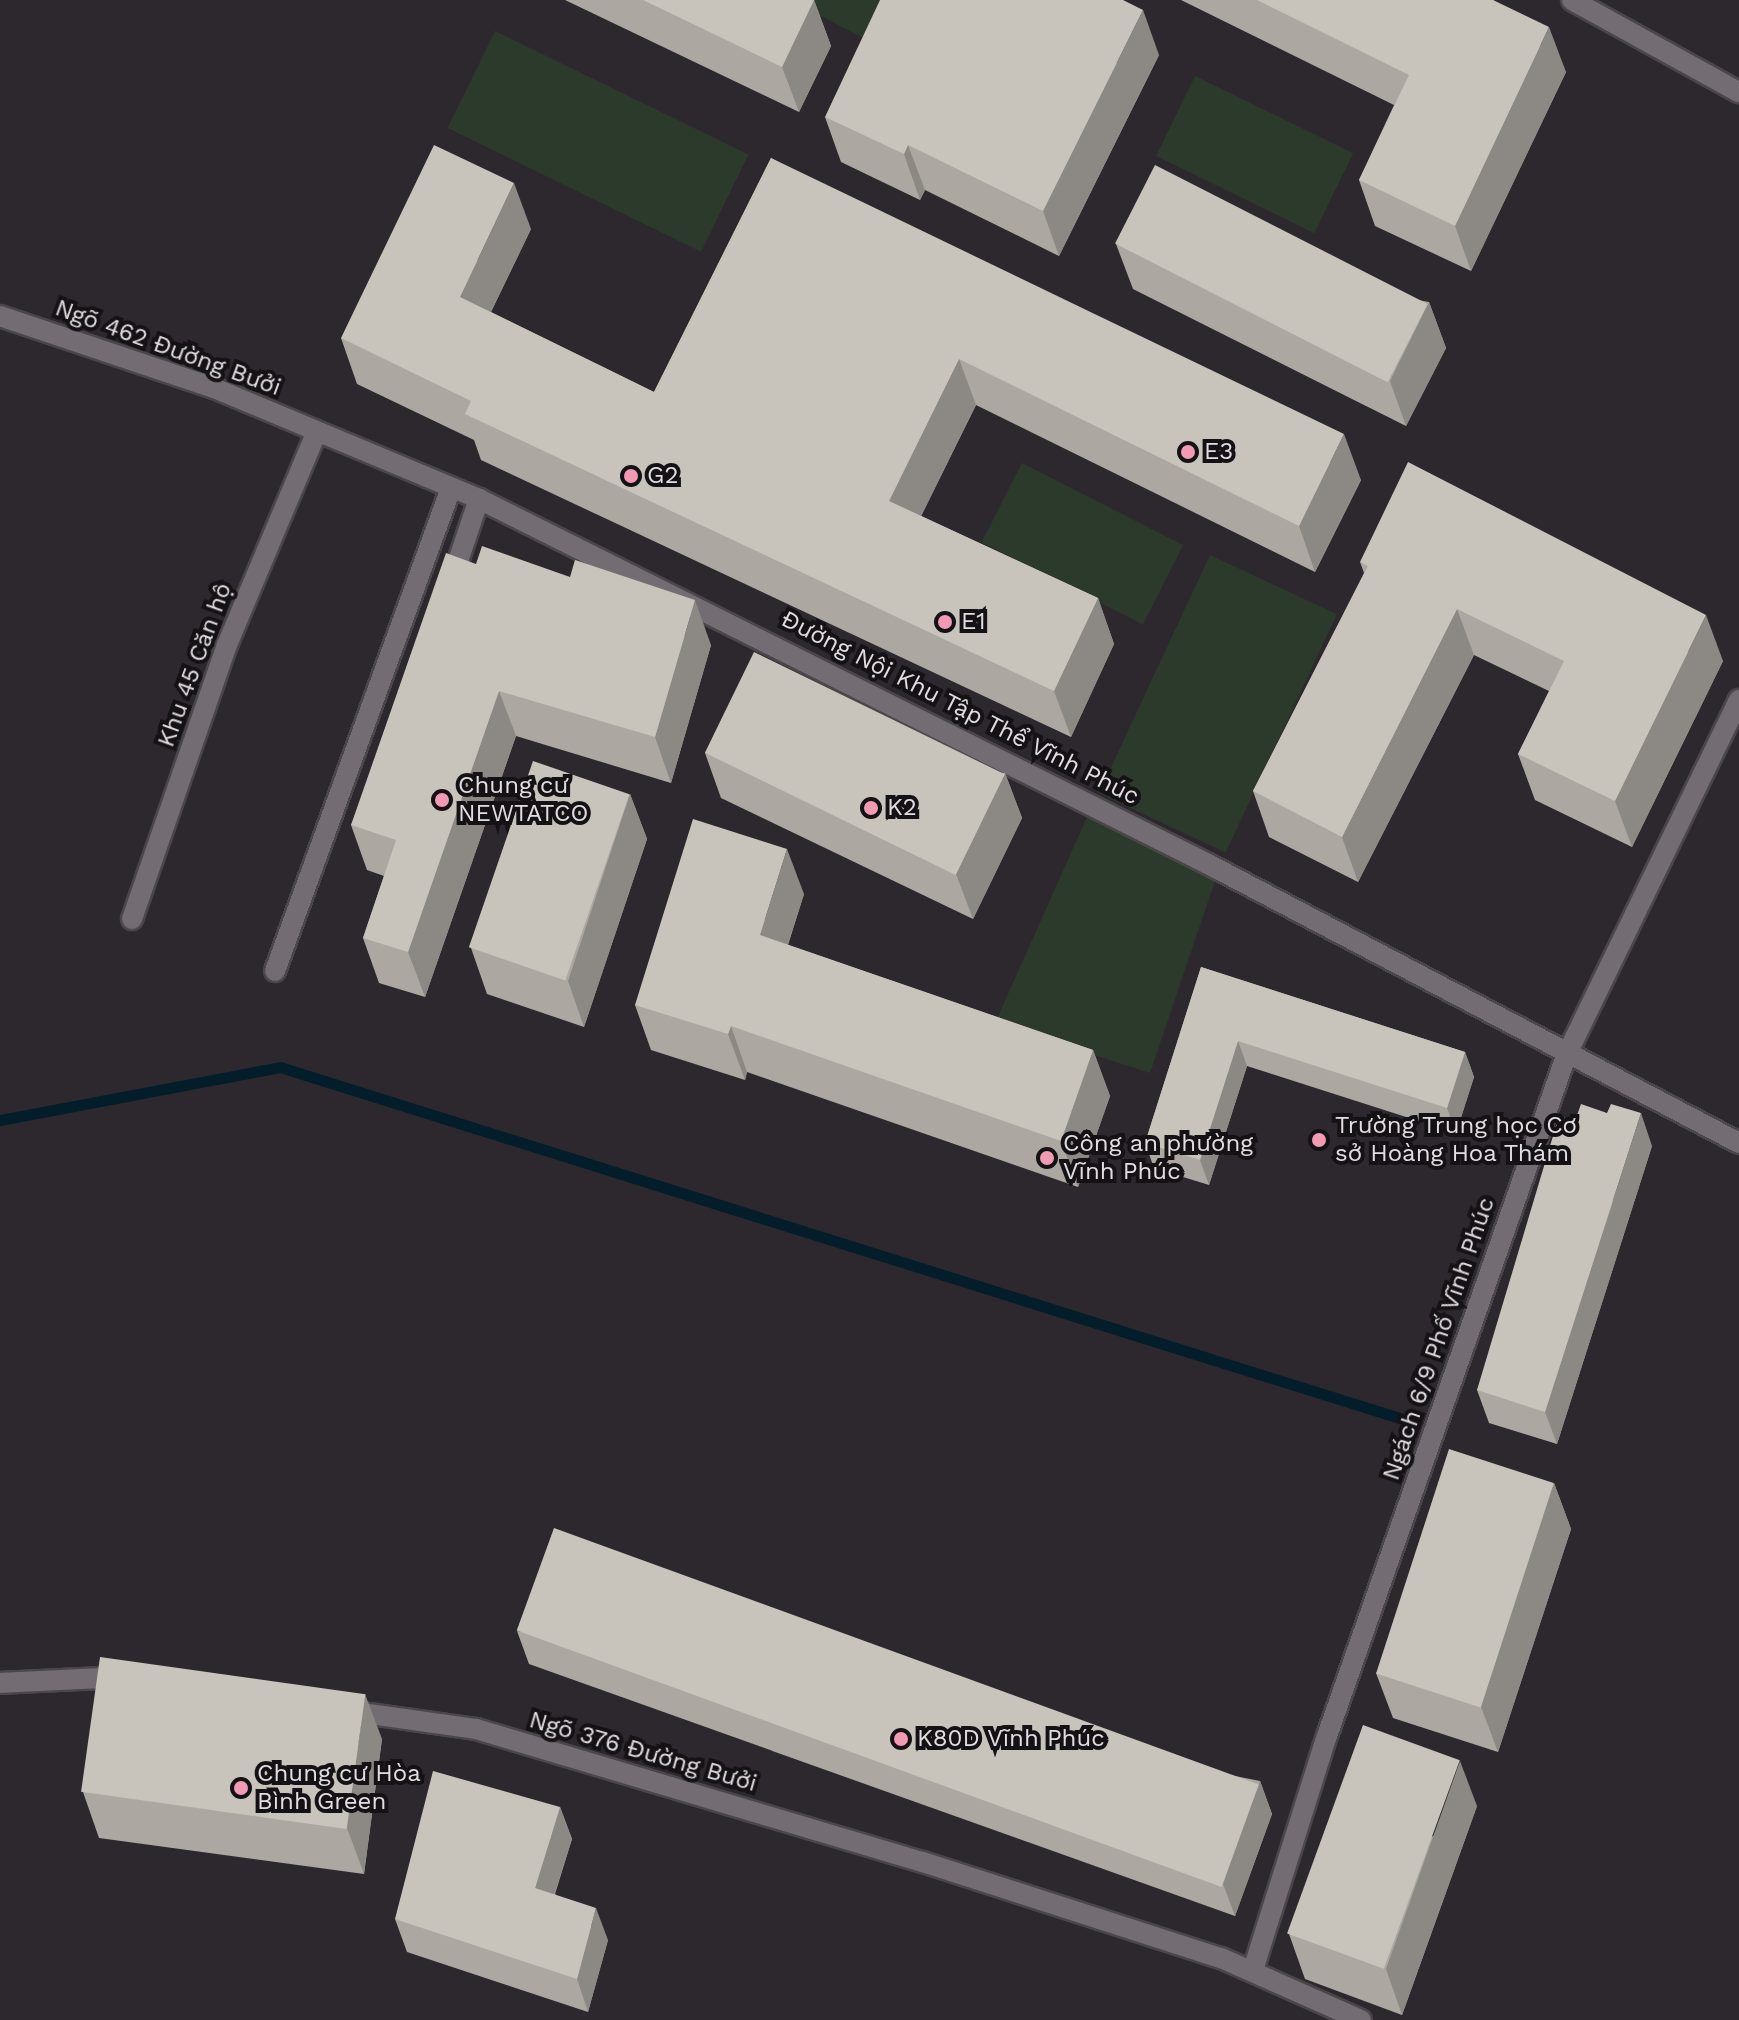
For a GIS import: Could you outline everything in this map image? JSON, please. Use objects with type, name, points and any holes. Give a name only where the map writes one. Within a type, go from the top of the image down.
[{"type":"street","points":[[1572,0],[1739,92]]},
{"type":"street","name":"Ngõ 462 Đường Bưởi","points":[[0,316],[214,388],[316,433]]},
{"type":"street","name":"Đường Nội Khu Tập Thể Vĩnh Phúc","points":[[316,433],[479,499],[1210,865],[1566,1056],[1739,1143]]},
{"type":"street","name":"Khu 45 Căn hộ","points":[[132,919],[227,645],[316,433]]},
{"type":"street","points":[[275,971],[451,488]]},
{"type":"street","points":[[444,603],[479,499]]},
{"type":"street","name":"Ngách 6/9 Phố Vĩnh Phúc","points":[[1253,1970],[1327,1736],[1566,1056],[1739,700]]},
{"type":"street","points":[[0,1683],[98,1674],[143,1680]]},
{"type":"street","name":"Ngõ 376 Đường Bưởi","points":[[319,1706],[476,1729],[995,1884],[1253,1970],[1361,2020]]},
{"type":"green space","points":[[790,0],[908,0],[883,48]]},
{"type":"green space","points":[[495,31],[748,155],[701,252],[448,128]]},
{"type":"green space","points":[[1195,76],[1353,153],[1314,233],[1156,156]]},
{"type":"green space","points":[[1022,463],[1183,545],[1143,624],[982,542]]},
{"type":"green space","points":[[1210,555],[1337,614],[1226,853],[1099,793]]},
{"type":"green space","points":[[1088,815],[1215,881],[1150,1073],[995,1023]]},
{"type":"building","points":[[643,0],[814,0],[782,67]]},
{"type":"building","points":[[880,0],[1123,0],[1143,10],[1043,211],[908,145],[904,154],[825,117]]},
{"type":"building","points":[[1257,0],[1493,0],[1549,27],[1455,226],[1359,180],[1409,75]]},
{"type":"building","points":[[434,145],[514,183],[460,297],[654,392],[771,158],[1344,434],[1299,526],[959,359],[889,501],[1098,598],[1054,691],[465,414],[471,401],[341,338]]},
{"type":"building","points":[[1155,165],[1428,304],[1388,382],[1115,243]]},
{"type":"building","points":[[1408,462],[1706,615],[1615,801],[1518,754],[1564,661],[1457,609],[1342,837],[1253,791],[1368,566],[1360,562]]},
{"type":"building","points":[[482,546],[570,577],[575,560],[695,600],[655,737],[499,691],[408,952],[363,938],[396,840],[351,825],[446,553],[476,564]]},
{"type":"building","name":"K2","points":[[754,652],[1005,774],[956,875],[705,753]]},
{"type":"building","points":[[533,761],[629,794],[565,980],[469,947]]},
{"type":"building","points":[[693,819],[787,849],[760,935],[1093,1050],[1061,1141],[731,1026],[728,1034],[635,1005]]},
{"type":"building","points":[[1201,967],[1465,1052],[1447,1108],[1238,1041],[1200,1160],[1145,1143]]},
{"type":"building","points":[[1581,1104],[1607,1113],[1611,1104],[1641,1113],[1545,1412],[1477,1390],[1559,1116],[1575,1121]]},
{"type":"building","points":[[1449,1449],[1554,1483],[1481,1707],[1376,1673]]},
{"type":"building","name":"K80D Vĩnh Phúc","points":[[554,1528],[1259,1785],[1221,1887],[517,1630]]},
{"type":"building","name":"Chung cư Hòa Bình Green","points":[[100,1657],[365,1694],[346,1829],[81,1792]]},
{"type":"building","points":[[1363,1725],[1460,1760],[1384,1969],[1287,1934]]},
{"type":"building","points":[[433,1771],[560,1807],[535,1888],[596,1908],[577,1979],[395,1919]]},
{"type":"waterway","points":[[0,1120],[280,1067],[1412,1422]]},
{"type":"place","name":"E3","points":[[1188,452]]},
{"type":"place","name":"G2","points":[[631,476]]},
{"type":"place","name":"E1","points":[[945,622]]},
{"type":"place","name":"Chung cư NEWTATCO","points":[[442,800]]},
{"type":"place","name":"K2","points":[[871,808]]},
{"type":"place","name":"Trường Trung học Cơ sở Hoàng Hoa Thám","points":[[1319,1140]]},
{"type":"place","name":"Công an phường Vĩnh Phúc","points":[[1047,1158]]},
{"type":"place","name":"K80D Vĩnh Phúc","points":[[901,1739]]},
{"type":"place","name":"Chung cư Hòa Bình Green","points":[[241,1788]]}]
